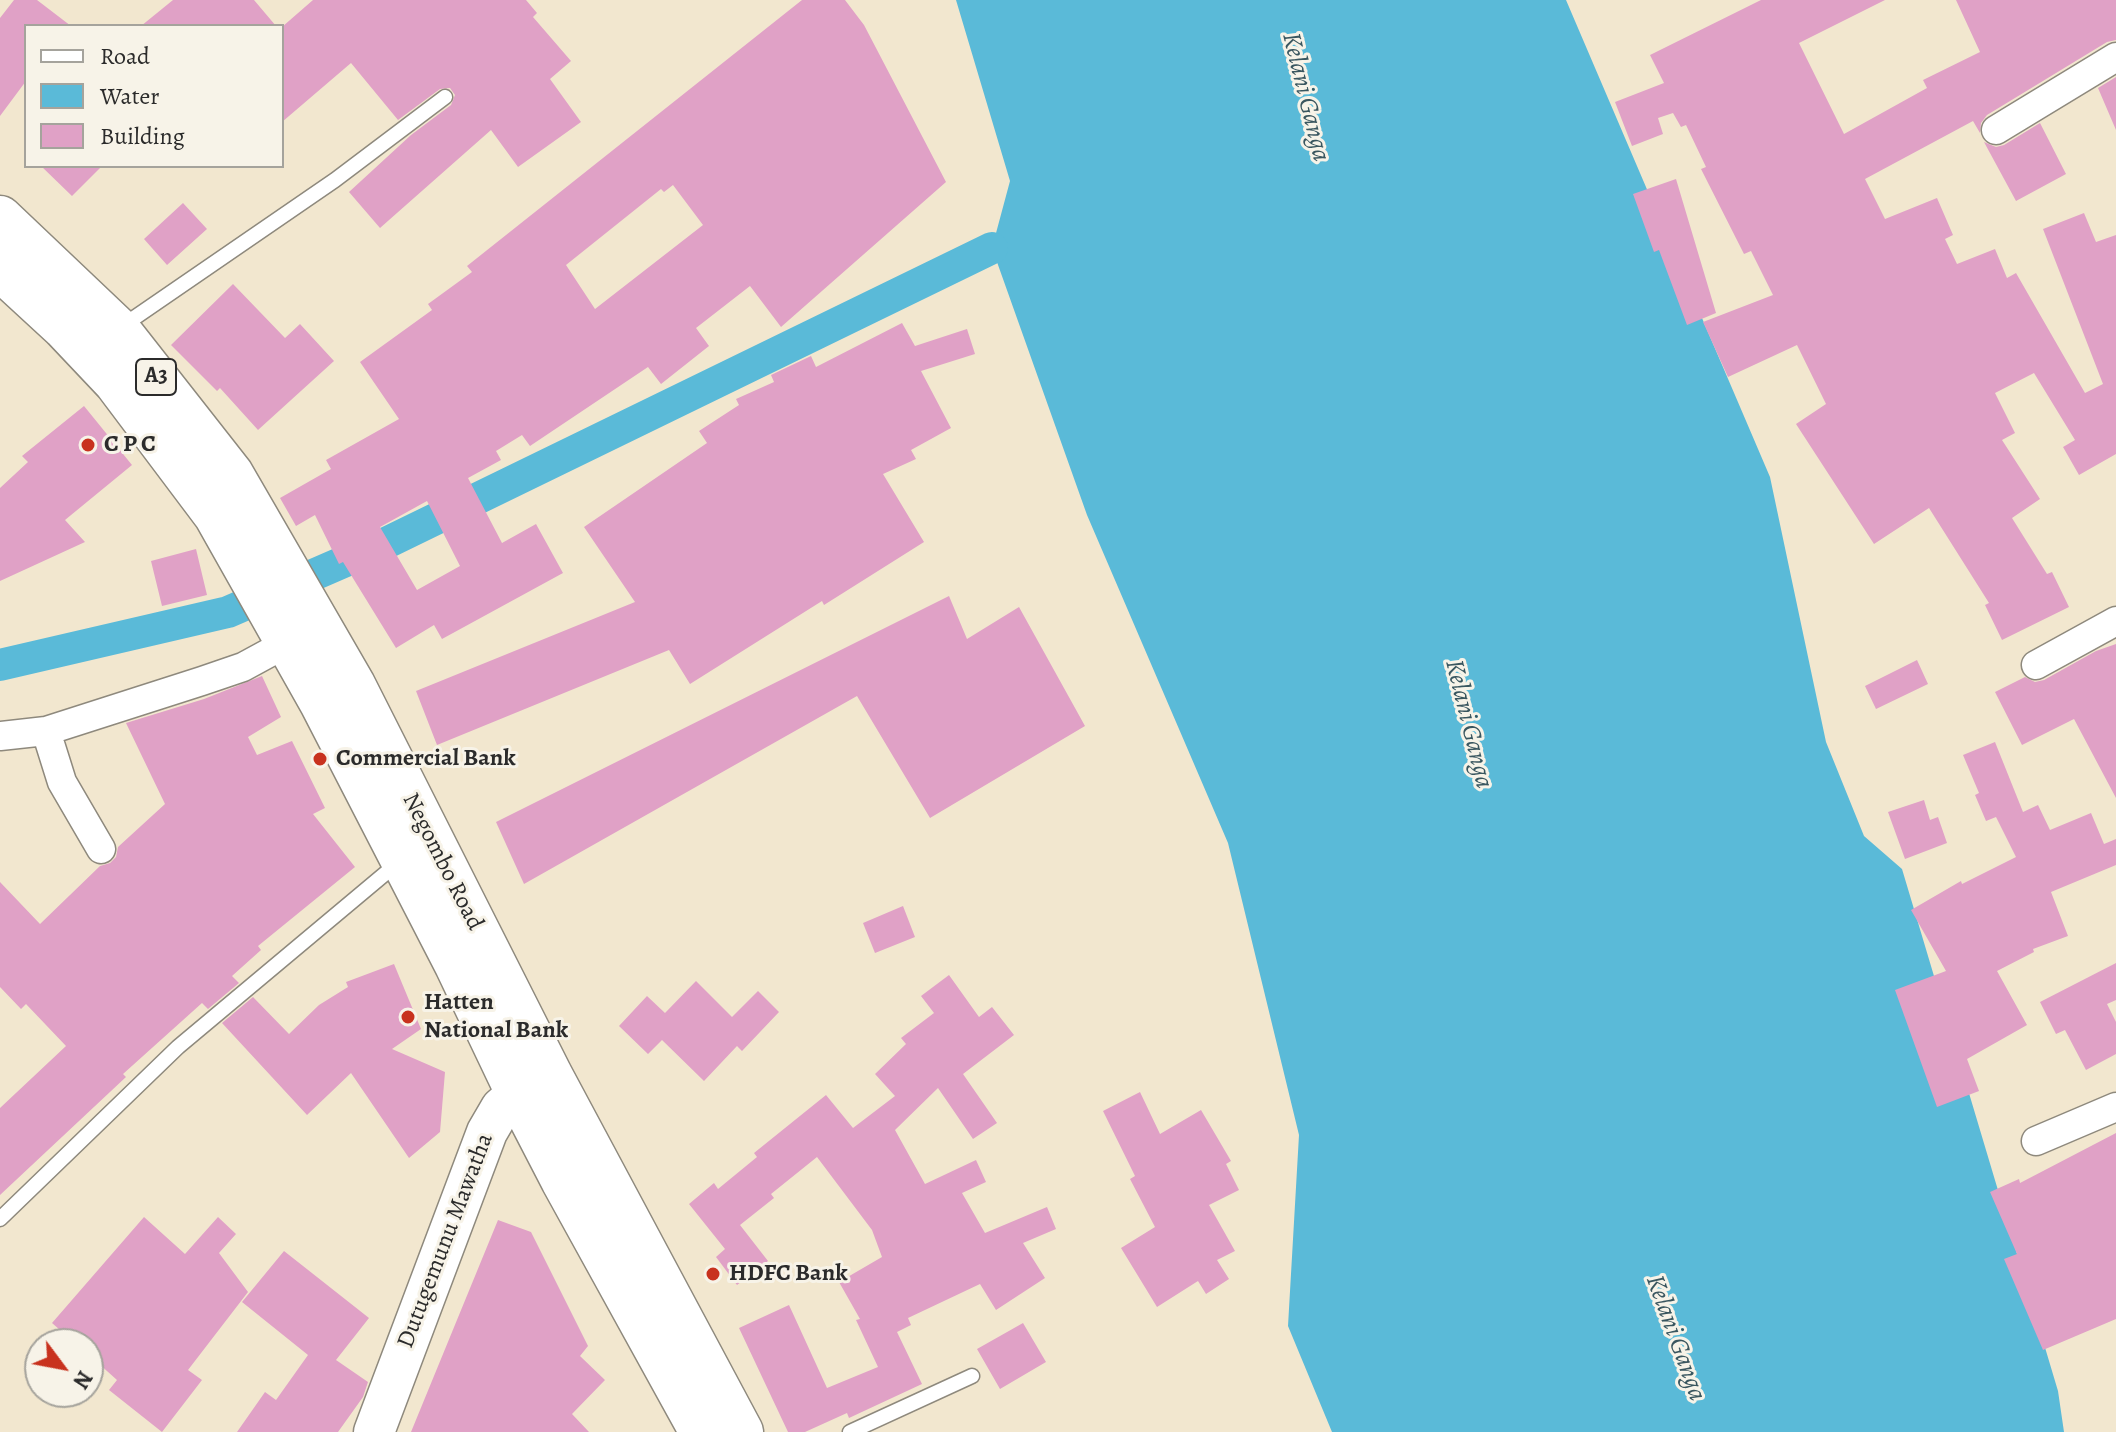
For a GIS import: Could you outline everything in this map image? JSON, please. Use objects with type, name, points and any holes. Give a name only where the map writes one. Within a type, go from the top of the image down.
[{"type":"highway","name":"Negombo Road","points":[[0,218],[118,330],[231,474],[267,570],[402,859],[457,965],[534,1084],[741,1432]]},
{"type":"highway","name":"Negombo Road","points":[[0,268],[64,327],[116,382],[216,515],[267,570]]},
{"type":"highway","name":"Negombo Road","points":[[295,629],[353,685],[534,1084],[702,1432]]},
{"type":"street","points":[[1996,130],[2116,57]]},
{"type":"street","points":[[2036,665],[2116,621]]},
{"type":"street","points":[[0,736],[46,731],[243,667],[295,629]]},
{"type":"street","points":[[46,731],[62,782],[101,849]]},
{"type":"street","name":"Dutugemunu Mawatha","points":[[374,1432],[487,1132],[501,1108],[534,1084]]},
{"type":"street","points":[[2036,1141],[2116,1107]]},
{"type":"lane","points":[[118,330],[335,180],[445,97]]},
{"type":"lane","points":[[0,1219],[178,1047],[402,859]]},
{"type":"lane","points":[[850,1432],[972,1376]]},
{"type":"water","name":"Kelani Ganga","points":[[956,0],[1566,0],[1770,477],[1826,742],[1864,836],[1902,869],[2058,1391],[2064,1432],[1332,1432],[1288,1326],[1299,1135],[1228,843],[1087,515],[992,248],[1010,181]]},
{"type":"building","points":[[14,0],[37,0],[68,24],[24,24],[24,84],[0,116],[0,18]]},
{"type":"building","points":[[173,0],[254,0],[274,24],[143,24]]},
{"type":"building","points":[[313,0],[526,0],[537,13],[533,17],[571,61],[550,79],[581,122],[518,167],[491,130],[380,228],[349,192],[411,135],[451,105],[455,95],[450,88],[440,89],[398,120],[351,63],[284,120],[284,25]]},
{"type":"building","points":[[802,0],[845,0],[864,25],[946,182],[781,327],[750,286],[696,328],[709,346],[661,384],[648,367],[530,446],[522,435],[496,451],[501,460],[468,478],[502,543],[536,524],[563,573],[442,639],[434,625],[396,648],[343,562],[339,564],[315,515],[296,526],[280,498],[331,469],[326,460],[399,419],[360,362],[432,310],[428,304],[472,272],[467,266]],"holes":[[[673,185],[703,225],[595,309],[566,265],[661,189],[664,192]],[[427,501],[460,566],[417,590],[380,527]]]},
{"type":"building","points":[[1761,0],[1885,0],[1799,43],[1844,134],[1927,88],[1923,80],[1980,52],[1956,0],[2116,0],[2116,40],[2107,42],[1987,115],[1981,123],[1980,133],[1973,121],[1865,179],[1885,219],[1937,198],[1953,235],[1945,239],[1957,264],[1995,249],[2007,278],[2016,273],[2085,393],[2103,384],[2043,229],[2084,213],[2096,242],[2116,235],[2116,454],[2079,475],[2063,447],[2075,440],[2034,373],[1995,393],[2015,433],[2002,440],[2040,499],[2012,518],[2047,574],[2052,572],[2069,607],[2002,640],[1985,605],[1989,603],[1929,508],[1874,544],[1796,424],[1826,404],[1797,345],[1728,377],[1703,322],[1773,295],[1751,251],[1744,254],[1701,169],[1706,167],[1686,125],[1681,127],[1673,113],[1658,118],[1663,134],[1632,146],[1615,102],[1664,83],[1650,55]]},
{"type":"building","points":[[2116,77],[2116,130],[2098,88]]},
{"type":"building","points":[[2040,123],[2066,174],[2016,201],[1984,142],[1996,147],[2004,145]]},
{"type":"building","points":[[43,168],[100,168],[72,196]]},
{"type":"building","points":[[1676,179],[1716,313],[1687,325],[1659,250],[1654,252],[1633,194]]},
{"type":"building","points":[[183,203],[207,229],[167,265],[144,239]]},
{"type":"building","points":[[233,284],[285,338],[300,324],[334,361],[258,430],[220,388],[217,391],[171,345]]},
{"type":"building","points":[[902,323],[915,346],[967,329],[975,354],[921,371],[951,428],[911,450],[916,459],[883,474],[924,542],[824,605],[822,601],[690,684],[669,650],[437,745],[416,691],[635,602],[584,527],[707,443],[699,431],[739,405],[736,399],[774,382],[771,375],[811,356],[816,367]]},
{"type":"building","points":[[84,406],[132,465],[65,520],[85,542],[0,581],[0,488],[28,462],[22,456]]},
{"type":"building","points":[[196,549],[207,595],[162,606],[151,561]]},
{"type":"building","points":[[949,596],[967,639],[1019,607],[1085,726],[930,818],[857,696],[524,884],[496,822]]},
{"type":"building","points":[[2116,644],[2116,798],[2074,719],[2022,745],[1995,692],[2025,677],[2035,682],[2044,680],[2096,651]]},
{"type":"building","points":[[1917,660],[1928,684],[1876,709],[1865,686]]},
{"type":"building","points":[[262,676],[281,717],[248,737],[257,755],[292,741],[325,808],[313,814],[355,867],[258,946],[261,950],[232,976],[239,983],[208,1009],[202,1003],[123,1074],[126,1077],[0,1195],[0,1108],[66,1046],[26,1004],[21,1009],[0,987],[0,882],[40,924],[100,866],[110,863],[116,857],[118,847],[165,804],[126,723],[204,699]]},
{"type":"building","points":[[1995,742],[2023,812],[2038,805],[2050,830],[2091,813],[2104,844],[2116,839],[2116,865],[2051,892],[2068,936],[2033,949],[2034,952],[1997,971],[2027,1025],[1967,1059],[1979,1091],[1937,1107],[1895,990],[1946,971],[1911,910],[1961,881],[1962,884],[2016,857],[1996,817],[1986,821],[1975,795],[1979,793],[1963,755]]},
{"type":"building","points":[[1924,800],[1930,820],[1938,817],[1947,843],[1905,859],[1888,812]]},
{"type":"building","points":[[903,906],[915,937],[875,953],[863,923]]},
{"type":"building","points":[[2116,963],[2116,1000],[2107,1004],[2116,1022],[2116,1054],[2086,1070],[2065,1030],[2056,1034],[2040,1002]]},
{"type":"building","points":[[394,964],[421,1029],[392,1049],[445,1072],[440,1132],[409,1158],[351,1073],[307,1115],[222,1023],[253,997],[289,1034],[319,1005],[348,987],[346,982]]},
{"type":"building","points":[[949,975],[979,1017],[992,1007],[1014,1035],[963,1074],[997,1123],[973,1139],[938,1088],[895,1130],[925,1184],[976,1160],[986,1182],[962,1193],[985,1233],[1047,1207],[1056,1229],[1023,1243],[1045,1278],[996,1310],[980,1284],[908,1318],[911,1325],[897,1332],[922,1384],[849,1418],[847,1413],[805,1432],[788,1432],[739,1328],[789,1305],[827,1388],[878,1367],[856,1320],[860,1319],[839,1282],[882,1257],[872,1230],[817,1157],[771,1194],[774,1198],[740,1225],[768,1261],[737,1285],[716,1257],[725,1249],[689,1204],[714,1183],[718,1189],[757,1157],[754,1153],[826,1095],[853,1128],[895,1096],[875,1074],[906,1044],[901,1038],[934,1013],[921,996]]},
{"type":"building","points":[[696,981],[732,1017],[758,991],[779,1012],[742,1051],[737,1046],[704,1081],[662,1040],[648,1054],[619,1026],[647,996],[665,1013]]},
{"type":"building","points":[[1140,1092],[1160,1134],[1201,1110],[1231,1161],[1226,1164],[1239,1190],[1209,1205],[1235,1251],[1217,1260],[1229,1279],[1206,1294],[1198,1281],[1157,1307],[1121,1248],[1155,1227],[1130,1179],[1135,1176],[1103,1111]]},
{"type":"building","points":[[2116,1133],[2116,1319],[2043,1350],[2004,1259],[2017,1254],[1990,1192],[2019,1179],[2020,1183]]},
{"type":"building","points":[[144,1217],[185,1254],[218,1217],[236,1234],[219,1253],[248,1292],[188,1370],[202,1380],[162,1432],[109,1390],[117,1380],[104,1368],[104,1328],[58,1328],[52,1323]]},
{"type":"building","points":[[498,1220],[531,1232],[588,1346],[580,1356],[605,1380],[572,1414],[589,1432],[411,1432]]},
{"type":"building","points":[[284,1251],[369,1318],[336,1360],[368,1382],[363,1397],[338,1432],[237,1432],[265,1392],[276,1400],[308,1355],[242,1302]]},
{"type":"building","points":[[1023,1323],[1046,1362],[1000,1389],[977,1349]]},
{"type":"waterway","points":[[0,665],[228,612],[380,546],[992,248]]},
{"type":"place","name":"C P C","points":[[88,445]]},
{"type":"place","name":"Commercial Bank","points":[[320,759]]},
{"type":"place","name":"Hatten National Bank","points":[[408,1017]]},
{"type":"place","name":"HDFC Bank","points":[[713,1274]]}]
